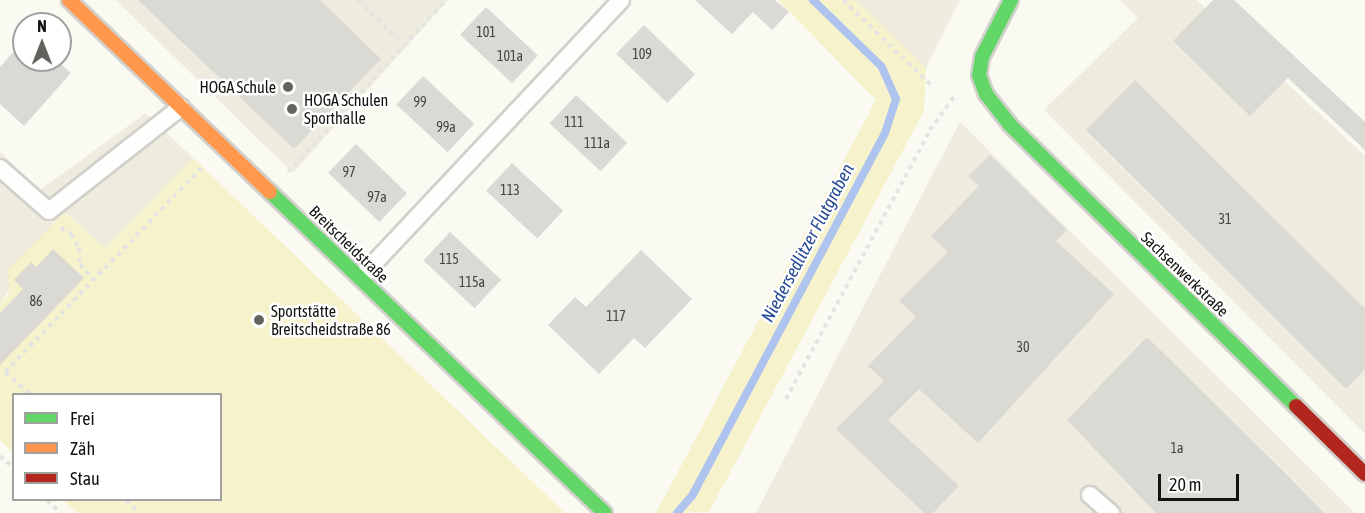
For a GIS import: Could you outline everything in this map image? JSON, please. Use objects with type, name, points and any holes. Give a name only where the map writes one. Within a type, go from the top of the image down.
[{"type":"street","name":"Breitscheidstraße","points":[[69,0],[605,513]]},
{"type":"street","points":[[982,57],[1011,0]]},
{"type":"street","name":"Sachsenwerkstraße","points":[[982,57],[978,75],[986,94],[1010,125],[1365,474]]},
{"type":"lane","points":[[361,277],[621,0]]},
{"type":"lane","points":[[0,168],[50,211],[182,107]]},
{"type":"lane","points":[[1090,495],[1112,513]]},
{"type":"path","points":[[358,0],[405,46]]},
{"type":"path","points":[[270,191],[446,0]]},
{"type":"path","points":[[843,0],[933,87]]},
{"type":"path","points":[[786,399],[930,130],[982,57]]},
{"type":"path","points":[[28,393],[5,372],[222,146]]},
{"type":"path","points":[[50,211],[54,224],[71,234],[79,248],[80,264],[94,280]]},
{"type":"path","points":[[0,456],[12,466]]},
{"type":"path","points":[[48,501],[62,513]]},
{"type":"path","points":[[127,501],[140,513]]},
{"type":"shaded area","name":"HOGA Schule","points":[[116,0],[448,0],[293,173]]},
{"type":"shaded area","points":[[778,0],[856,0],[926,68],[924,111],[709,512],[656,513],[876,100]]},
{"type":"shaded area","points":[[856,0],[960,0],[926,68]]},
{"type":"shaded area","points":[[1120,0],[1197,0],[1365,156],[1365,434],[1044,110],[1138,18]]},
{"type":"shaded area","points":[[146,113],[193,158],[104,249],[65,212],[0,303],[0,152],[40,190]]},
{"type":"shaded area","points":[[960,122],[1355,513],[756,513]]},
{"type":"shaded area","points":[[193,158],[565,513],[77,513],[64,501],[222,501],[222,393],[12,393],[12,452],[0,440],[0,303],[9,294],[8,270],[65,212],[105,248]]},
{"type":"building","name":"HOGA Schule","points":[[138,0],[320,0],[381,59],[294,149]]},
{"type":"building","points":[[695,0],[775,0],[789,12],[772,30],[753,12],[732,34]]},
{"type":"building","points":[[1213,0],[1234,0],[1365,122],[1365,150],[1288,78],[1250,116],[1173,41]]},
{"type":"building","points":[[486,7],[538,55],[512,83],[460,35]]},
{"type":"building","points":[[644,25],[695,74],[667,103],[616,54]]},
{"type":"building","points":[[12,54],[12,72],[71,73],[24,126],[0,104],[0,67]]},
{"type":"building","points":[[423,76],[474,124],[448,152],[396,105]]},
{"type":"building","points":[[1135,80],[1365,309],[1365,369],[1346,389],[1086,130]]},
{"type":"building","points":[[576,95],[627,143],[601,171],[549,124]]},
{"type":"building","points":[[356,144],[407,193],[379,222],[328,173]]},
{"type":"building","points":[[990,155],[1067,230],[1056,241],[1114,294],[978,443],[919,389],[888,420],[959,486],[933,513],[924,513],[836,429],[884,381],[868,366],[916,317],[899,301],[948,252],[931,236],[979,186],[968,176]]},
{"type":"building","points":[[512,163],[563,211],[537,239],[486,191]]},
{"type":"building","points":[[450,232],[501,280],[475,308],[423,261]]},
{"type":"building","points":[[53,249],[84,278],[0,365],[0,313],[23,289],[14,280],[31,262],[36,267]]},
{"type":"building","points":[[641,250],[692,299],[645,348],[634,338],[599,374],[548,325],[575,297],[586,307]]},
{"type":"building","points":[[1147,337],[1324,513],[1156,513],[1067,420]]},
{"type":"waterway","name":"Niedersedlitzer Flutgraben","points":[[677,513],[692,496],[885,133],[896,99],[881,66],[813,0]]},
{"type":"traffic: fast","points":[[1011,0],[982,57],[979,75],[986,94],[1010,125],[1296,406]]},
{"type":"traffic: fast","points":[[270,192],[605,513]]},
{"type":"traffic: slow","points":[[69,0],[270,192]]},
{"type":"traffic: jam","points":[[1296,406],[1365,474]]},
{"type":"place","name":"HOGA Schule","points":[[288,87]]},
{"type":"place","name":"HOGA Schulen Sporthalle","points":[[292,109]]},
{"type":"place","name":"Sportstätte Breitscheidstraße 86","points":[[259,320]]}]
